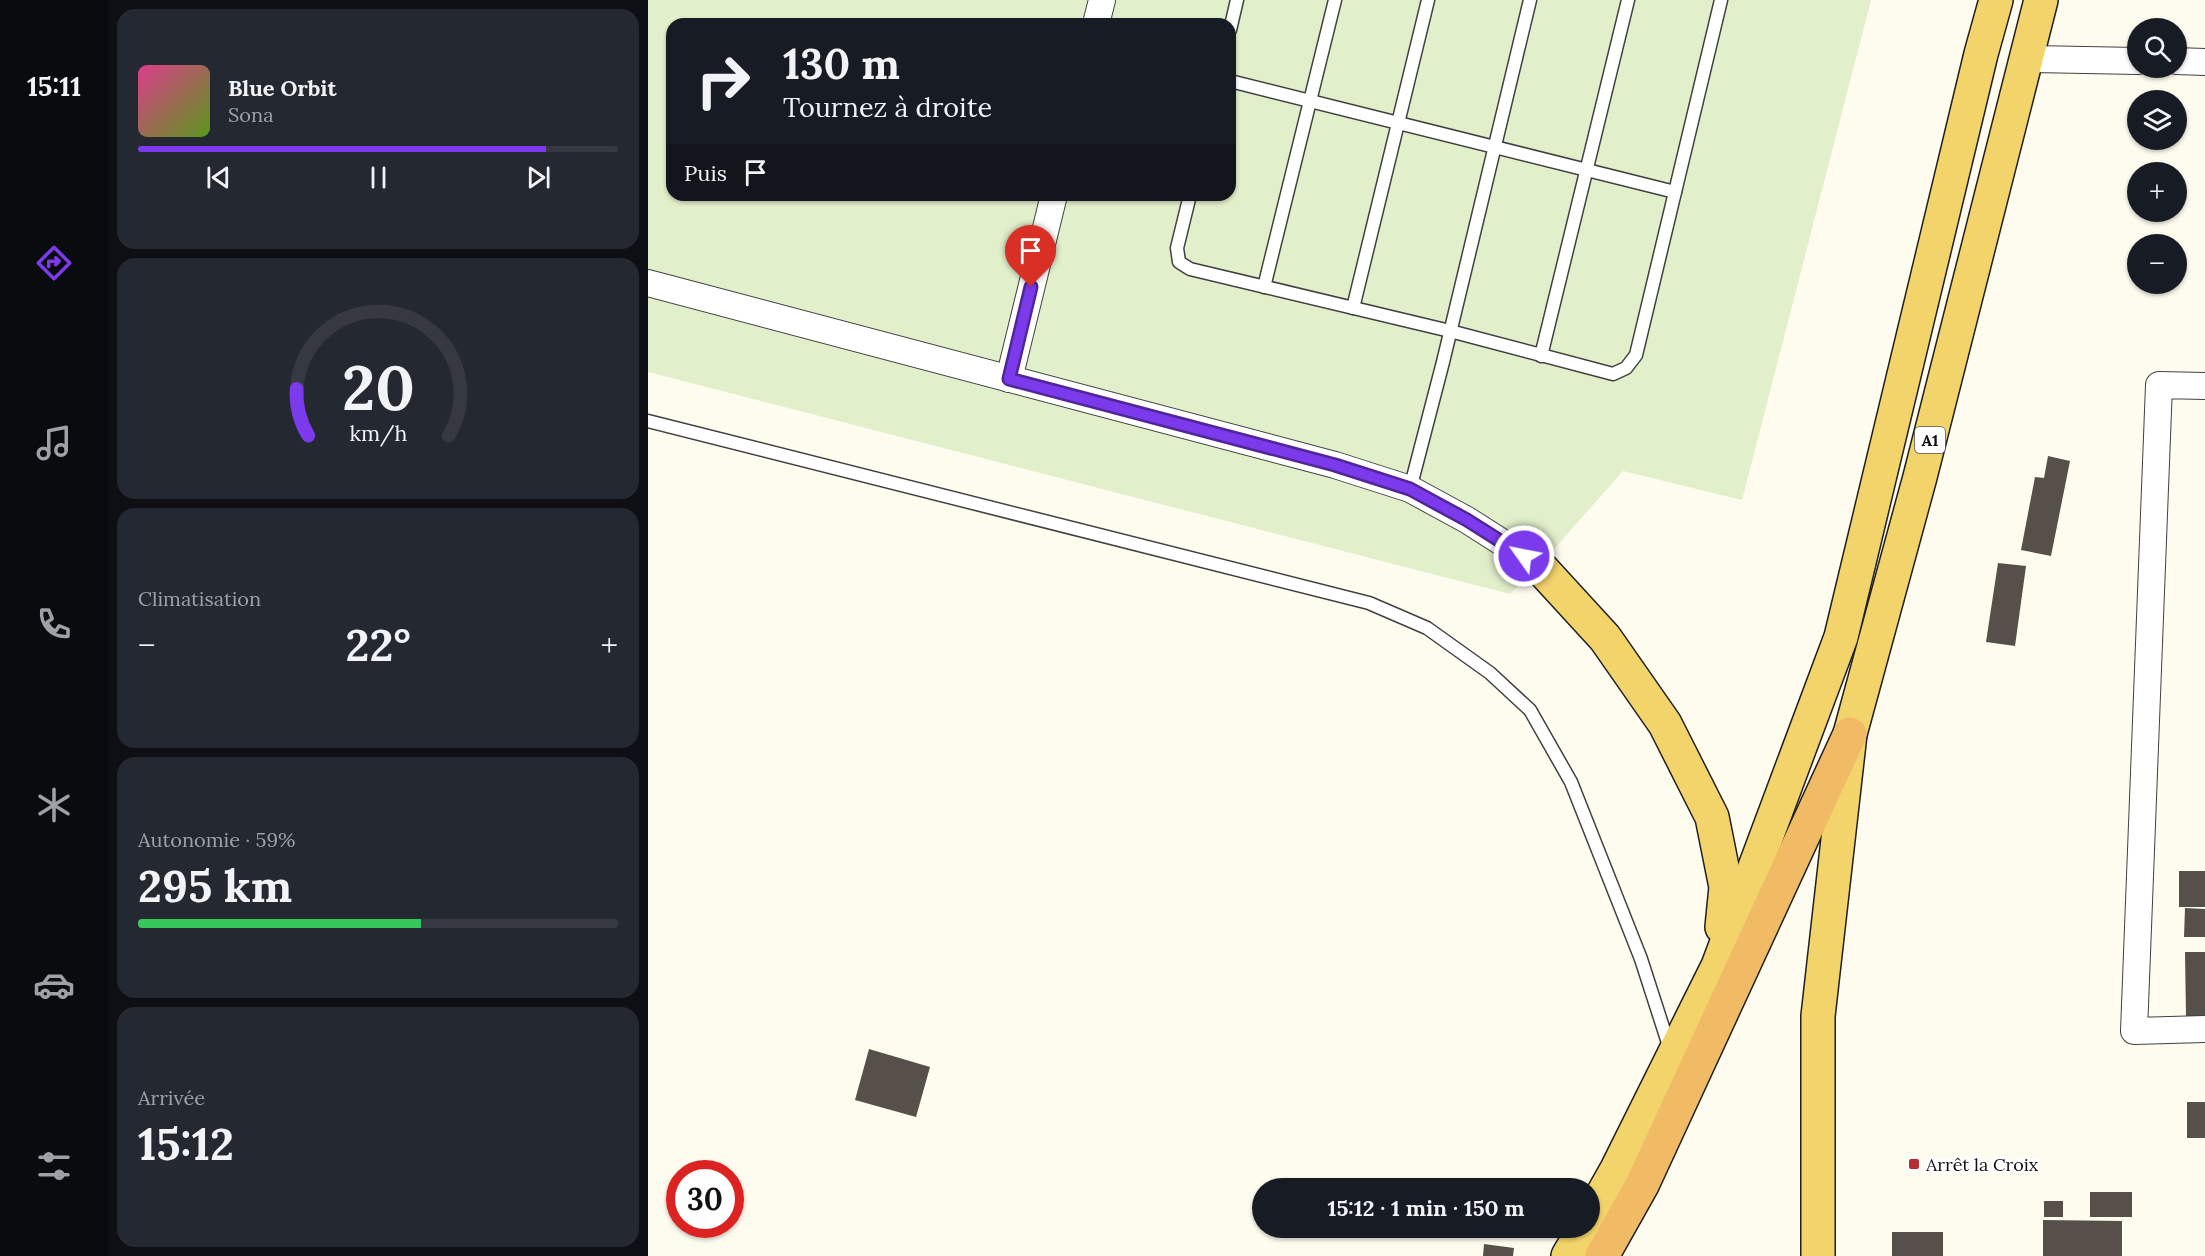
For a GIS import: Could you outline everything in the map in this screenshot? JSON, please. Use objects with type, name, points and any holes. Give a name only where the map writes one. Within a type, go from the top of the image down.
[{"type":"highway","points":[[1602,1256],[1642,1185],[1850,734]]},
{"type":"main road","name":"A1","points":[[1718,966],[1841,638],[1981,54],[1996,0]]},
{"type":"main road","name":"A1","points":[[1818,1256],[1818,1016],[1850,734],[1920,477],[2041,0]]},
{"type":"main road","points":[[1539,566],[1605,638],[1665,724],[1712,817],[1726,887],[1718,966],[1600,1200]]},
{"type":"main road","points":[[1568,1256],[1579,1238]]},
{"type":"street","points":[[1098,18],[1102,0]]},
{"type":"street","points":[[2025,59],[2127,61]]},
{"type":"street","points":[[2187,62],[2205,62]]},
{"type":"street","points":[[1009,379],[1053,201]]},
{"type":"street","points":[[648,283],[1335,465],[1410,489],[1467,520],[1539,566]]},
{"type":"street","points":[[2205,386],[2159,385],[2134,1031],[2205,1029]]},
{"type":"lane","points":[[1233,18],[1237,0]]},
{"type":"lane","points":[[1264,286],[1335,0]]},
{"type":"lane","points":[[1353,308],[1428,0]]},
{"type":"lane","points":[[1410,489],[1530,0]]},
{"type":"lane","points":[[1542,356],[1628,0]]},
{"type":"lane","points":[[1189,201],[1177,248],[1179,262],[1190,269],[1450,331],[1613,374],[1626,368],[1636,355],[1721,0]]},
{"type":"lane","points":[[1236,82],[1675,192]]},
{"type":"lane","points":[[648,421],[1369,603],[1427,628],[1490,673],[1530,710],[1571,782],[1641,959],[1673,1058]]},
{"type":"green space","points":[[648,0],[1871,0],[1742,500],[1623,471],[1539,566],[1510,594],[648,372]]},
{"type":"building","points":[[2048,456],[2070,461],[2051,556],[2021,550],[2035,477],[2044,478]]},
{"type":"building","points":[[1998,563],[2026,566],[2015,646],[1986,642]]},
{"type":"building","points":[[2179,871],[2205,871],[2205,907],[2179,907]]},
{"type":"building","points":[[2185,908],[2205,909],[2205,937],[2184,937]]},
{"type":"building","points":[[2185,952],[2205,952],[2205,1017],[2186,1017]]},
{"type":"building","points":[[869,1049],[930,1067],[916,1117],[855,1100]]},
{"type":"building","points":[[2187,1102],[2205,1102],[2205,1138],[2187,1138]]},
{"type":"building","points":[[2090,1192],[2132,1192],[2132,1217],[2090,1217]]},
{"type":"building","points":[[2044,1201],[2063,1201],[2063,1217],[2044,1217]]},
{"type":"building","points":[[2043,1220],[2122,1221],[2122,1256],[2043,1256]]},
{"type":"building","points":[[1892,1232],[1943,1232],[1943,1256],[1892,1256]]},
{"type":"building","points":[[1484,1244],[1514,1248],[1513,1256],[1483,1256]]},
{"type":"place","name":"Arrêt la Croix","points":[[1914,1164]]},
{"type":"route","points":[[1031,287],[1009,379],[1335,465],[1410,489],[1467,520],[1524,556]]}]
